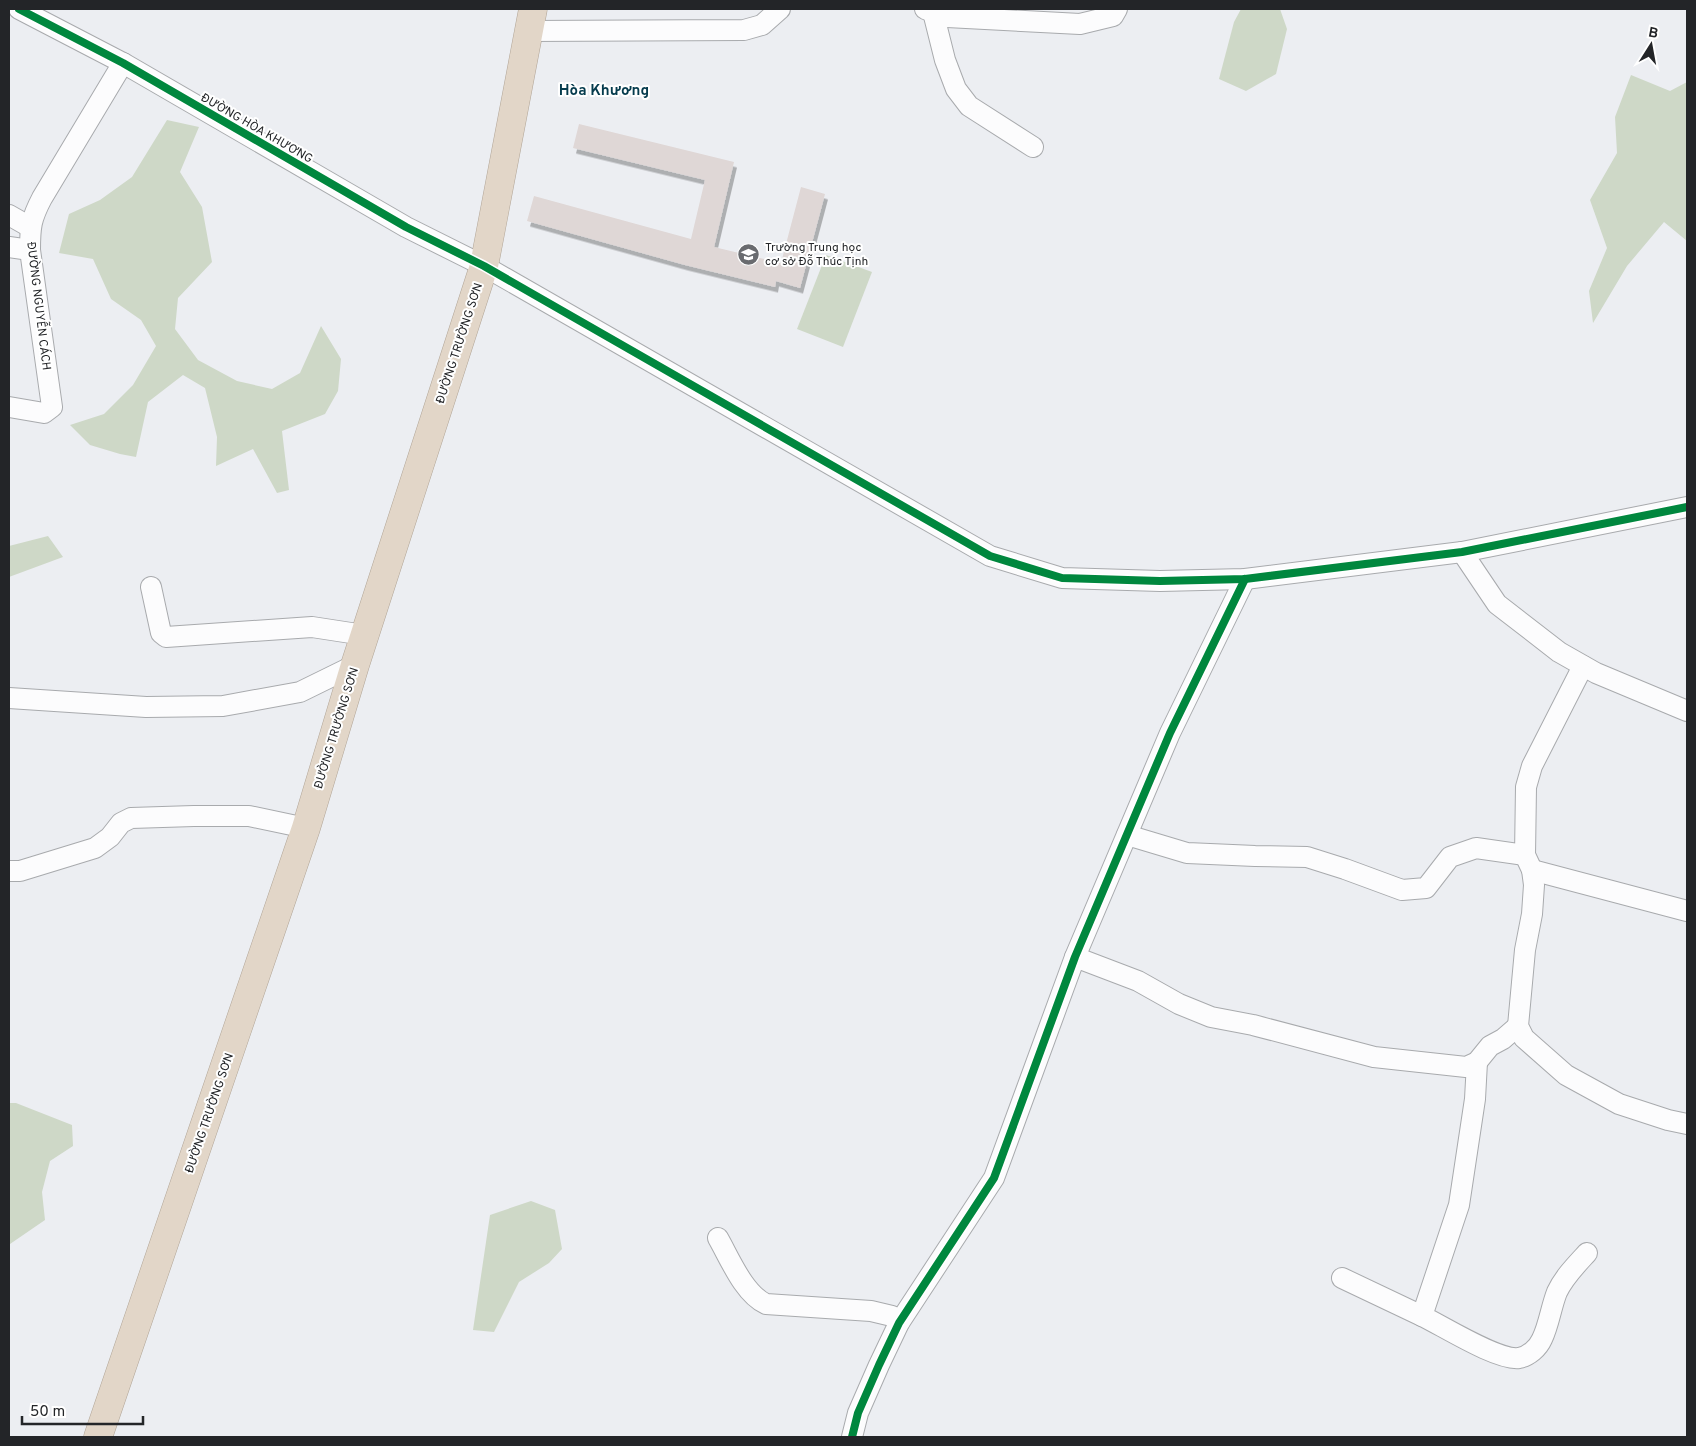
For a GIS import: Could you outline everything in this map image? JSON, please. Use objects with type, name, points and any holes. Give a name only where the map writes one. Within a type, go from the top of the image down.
[{"type":"highway","name":"ĐƯỜNG TRƯỜNG SƠN","points":[[98,1437],[306,828],[364,636],[484,266],[531,20]]},
{"type":"street","name":"ĐƯỜNG HÒA KHƯƠNG","points":[[19,9],[123,63],[406,227],[484,266],[990,556],[1062,578],[1160,581],[1245,579],[1462,552],[1687,507]]},
{"type":"street","points":[[531,20],[744,30],[762,25],[780,9]]},
{"type":"street","points":[[929,11],[946,17],[1080,24],[1113,16],[1117,9]]},
{"type":"street","points":[[929,11],[956,89],[969,106],[1033,147]]},
{"type":"street","name":"ĐƯỜNG NGUYỄN CÁCH","points":[[9,407],[44,413],[52,407],[30,250],[30,227],[42,198],[123,63]]},
{"type":"street","points":[[9,215],[30,227]]},
{"type":"street","points":[[9,247],[30,250]]},
{"type":"street","points":[[1462,552],[1497,604],[1559,652],[1596,674],[1687,711]]},
{"type":"street","points":[[852,1437],[858,1413],[878,1365],[899,1324],[994,1178],[1075,957],[1170,732],[1245,579]]},
{"type":"street","points":[[151,587],[160,633],[166,638],[312,627],[364,636]]},
{"type":"street","points":[[9,698],[146,707],[223,706],[300,692],[355,665]]},
{"type":"street","points":[[1584,666],[1532,766],[1526,787],[1529,862],[1534,886],[1532,914],[1525,950],[1518,1026],[1524,1038],[1566,1075],[1620,1104],[1668,1120],[1687,1124]]},
{"type":"street","points":[[9,871],[20,870],[95,848],[110,837],[121,823],[131,818],[249,816],[306,828]]},
{"type":"street","points":[[1127,834],[1187,852],[1307,857],[1345,868],[1402,890],[1426,888],[1450,857],[1476,848],[1529,862],[1687,911]]},
{"type":"street","points":[[1075,957],[1138,981],[1179,1004],[1211,1017],[1253,1025],[1374,1057],[1466,1067],[1477,1062],[1490,1046],[1503,1039],[1518,1026]]},
{"type":"street","points":[[1422,1316],[1459,1205],[1475,1099],[1477,1062]]},
{"type":"street","points":[[718,1238],[746,1287],[757,1300],[766,1304],[870,1311],[892,1316],[899,1324]]},
{"type":"street","points":[[1342,1278],[1494,1353],[1519,1358],[1536,1349],[1542,1340],[1561,1285],[1587,1253]]},
{"type":"green space","points":[[1241,9],[1280,9],[1287,29],[1276,74],[1246,91],[1219,79],[1234,22]]},
{"type":"green space","points":[[1631,75],[1670,91],[1687,82],[1687,241],[1664,222],[1627,266],[1593,323],[1589,291],[1607,248],[1590,200],[1617,153],[1615,117]]},
{"type":"green space","points":[[167,120],[199,127],[180,172],[202,207],[212,262],[178,298],[175,329],[198,360],[237,381],[272,389],[300,373],[321,326],[341,359],[338,391],[325,414],[282,431],[289,490],[277,493],[253,449],[216,466],[217,437],[205,388],[183,375],[148,402],[136,457],[90,445],[70,425],[104,414],[133,385],[156,346],[141,320],[111,299],[93,259],[59,253],[69,214],[100,200],[132,177]]},
{"type":"green space","points":[[826,255],[872,272],[843,347],[797,329]]},
{"type":"green space","points":[[48,536],[63,557],[9,577],[9,546]]},
{"type":"green space","points":[[9,1103],[16,1103],[72,1125],[73,1146],[50,1161],[42,1192],[45,1220],[10,1244],[9,1242]]},
{"type":"green space","points":[[531,1201],[555,1210],[562,1249],[549,1263],[519,1282],[494,1332],[473,1330],[490,1215]]},
{"type":"building","points":[[579,124],[734,162],[714,247],[781,263],[801,187],[825,194],[800,288],[776,281],[775,287],[685,265],[527,221],[534,196],[691,239],[705,180],[573,148]]},
{"type":"cycle path","points":[[19,9],[123,63],[406,227],[484,266],[990,556],[1062,578],[1160,581],[1245,579],[1462,552],[1687,507]]},
{"type":"cycle path","points":[[852,1437],[858,1413],[899,1323],[994,1178],[1075,957],[1170,733],[1245,579]]},
{"type":"place","name":"Trường Trung học cơ sở Đỗ Thúc Tịnh","points":[[749,254]]},
{"type":"district","name":"Hòa Khương","points":[[604,90]]}]
